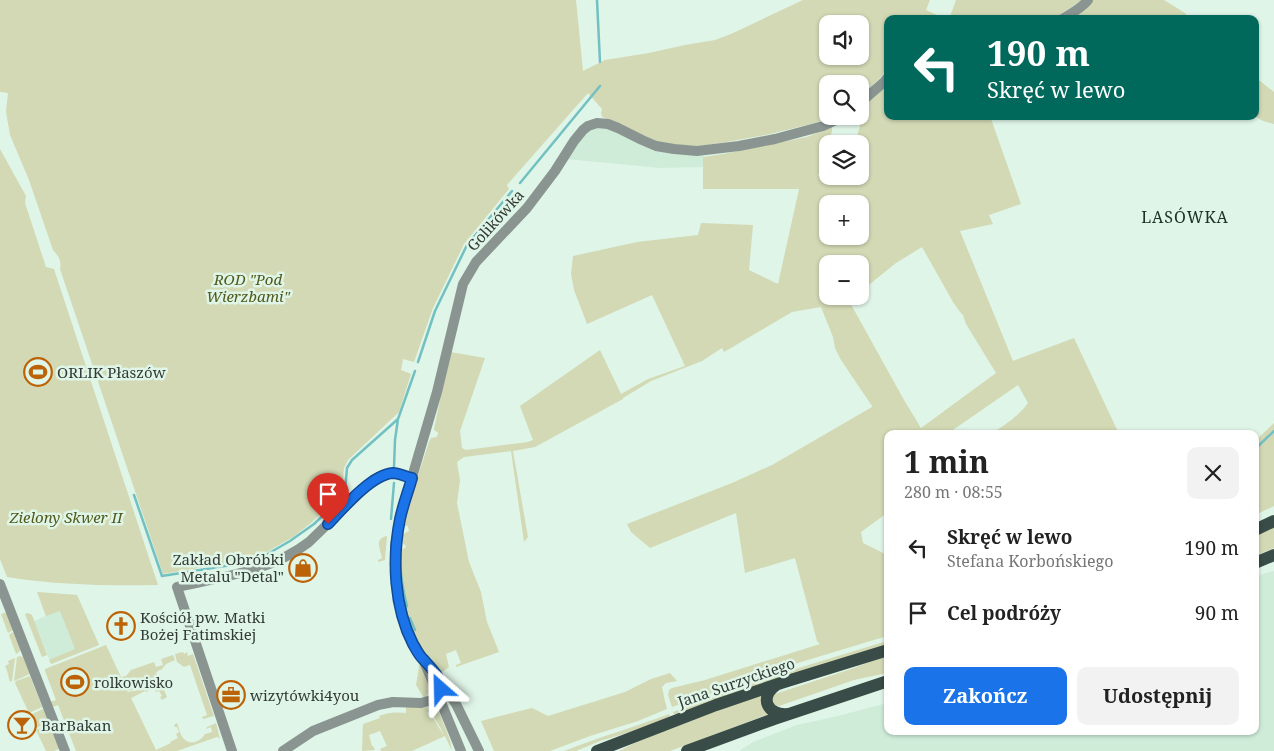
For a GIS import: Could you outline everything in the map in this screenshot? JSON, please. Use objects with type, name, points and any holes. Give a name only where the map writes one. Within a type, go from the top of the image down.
[{"type":"main road","points":[[1259,528],[1274,521]]},
{"type":"main road","points":[[1259,561],[1274,555]]},
{"type":"main road","name":"Jana Surzyckiego","points":[[597,751],[716,705],[884,651]]},
{"type":"main road","points":[[688,751],[790,713],[884,682]]},
{"type":"main road","points":[[781,683],[769,691],[767,704],[776,713],[790,713]]},
{"type":"street","points":[[1069,15],[1088,0]]},
{"type":"street","points":[[869,95],[884,82]]},
{"type":"street","name":"Golikówka","points":[[462,751],[406,626],[397,592],[395,570],[400,518],[438,392],[464,284],[476,262],[540,192],[574,140],[585,128],[597,123],[608,124],[656,146],[697,151],[775,139],[825,125]]},
{"type":"street","points":[[232,751],[177,587],[243,573],[282,559],[309,542],[373,480],[383,475],[394,473],[412,478]]},
{"type":"street","points":[[0,584],[65,751]]},
{"type":"street","name":"Golikówka","points":[[422,659],[428,664],[456,704],[479,751]]},
{"type":"street","name":"Golikówka","points":[[439,698],[440,681]]},
{"type":"street","points":[[282,751],[313,731],[378,706],[393,702],[421,703],[439,698]]},
{"type":"street","name":"Golikówka","points":[[439,698],[450,702],[461,714]]},
{"type":"shaded area","points":[[606,127],[703,154],[704,167],[660,168],[566,159],[576,142],[592,129]]},
{"type":"shaded area","points":[[1274,571],[1274,751],[739,751],[753,742],[797,725],[884,704],[884,735],[1259,735],[1259,576]]},
{"type":"shaded area","points":[[37,592],[77,595],[99,645],[51,664],[34,621],[46,616]]},
{"type":"green space","name":"ROD \"Pod Wierzbami\"","points":[[0,0],[576,0],[583,71],[605,60],[715,40],[803,0],[930,0],[926,10],[937,15],[884,15],[884,72],[881,77],[869,88],[869,75],[819,75],[819,121],[766,135],[698,146],[665,144],[602,117],[602,109],[588,93],[507,185],[509,189],[464,244],[433,308],[414,362],[403,359],[401,370],[411,374],[399,412],[348,460],[344,468],[342,491],[338,497],[293,537],[265,553],[251,559],[163,574],[60,269],[60,261],[53,250],[29,180],[10,135],[6,112],[8,93],[0,92]]},
{"type":"green space","points":[[956,0],[1082,0],[1059,15],[950,15]]},
{"type":"green space","points":[[1091,0],[1164,0],[1187,15],[1075,15]]},
{"type":"green space","points":[[1259,80],[1274,92],[1274,124],[1259,118]]},
{"type":"green space","points":[[884,87],[884,120],[991,120],[1021,204],[989,215],[993,224],[960,231],[1013,361],[1074,338],[1117,430],[997,430],[1016,416],[1028,403],[1018,385],[953,430],[884,430],[884,515],[861,532],[863,543],[884,554],[884,637],[801,662],[672,707],[668,695],[669,690],[672,688],[705,680],[820,644],[817,641],[795,558],[745,573],[736,513],[650,548],[631,532],[627,524],[732,483],[772,465],[872,407],[841,360],[821,307],[792,312],[724,352],[722,348],[702,361],[651,381],[623,399],[535,447],[513,451],[528,537],[524,542],[511,451],[464,457],[457,462],[460,480],[457,503],[469,562],[481,592],[487,622],[499,652],[456,667],[456,665],[461,663],[456,650],[446,654],[449,667],[441,673],[420,646],[409,621],[400,575],[399,552],[406,547],[402,543],[402,537],[409,531],[408,526],[404,524],[407,509],[429,442],[431,438],[437,437],[438,432],[434,429],[450,352],[485,358],[460,431],[462,448],[466,450],[533,440],[520,406],[600,350],[621,394],[648,379],[685,366],[652,295],[587,324],[574,290],[571,274],[573,256],[637,242],[698,235],[701,223],[753,225],[749,270],[778,284],[799,189],[703,189],[703,157],[807,137],[832,127],[831,135],[819,135],[819,185],[869,185],[869,135],[858,135],[860,126],[869,125],[869,101]],"holes":[[[922,247],[996,373],[921,428],[851,305],[819,305],[819,255],[869,255],[869,285],[896,263]]]},
{"type":"green space","name":"Zielony Skwer II","points":[[0,149],[26,196],[25,203],[46,267],[54,269],[158,585],[45,582],[7,577],[0,559]]},
{"type":"green space","points":[[1274,423],[1274,506],[1259,513],[1259,437]]},
{"type":"green space","points":[[1274,527],[1274,548],[1259,554],[1259,533]]},
{"type":"green space","points":[[387,536],[385,560],[378,562],[382,558],[379,547],[380,539]]},
{"type":"green space","points":[[37,592],[77,595],[99,645],[51,664],[49,660],[75,649],[60,611],[46,616]]},
{"type":"green space","points":[[7,612],[13,630],[8,633],[1,614]]},
{"type":"green space","points":[[25,614],[32,615],[47,655],[42,657]]},
{"type":"green space","points":[[13,632],[21,649],[16,654],[9,635]]},
{"type":"green space","points":[[884,642],[884,646],[677,715],[673,712],[779,674]]},
{"type":"green space","points":[[106,645],[121,677],[126,676],[131,670],[154,662],[156,667],[163,665],[161,659],[173,655],[175,660],[166,664],[156,673],[158,677],[162,677],[165,686],[157,678],[153,684],[145,687],[142,680],[144,688],[127,691],[145,689],[153,685],[157,688],[162,685],[167,697],[162,700],[159,691],[156,692],[154,688],[131,698],[156,750],[178,738],[176,734],[179,732],[174,725],[177,723],[183,737],[187,741],[193,742],[212,732],[211,727],[206,729],[216,723],[220,739],[217,737],[177,751],[76,751],[58,705],[52,707],[50,702],[56,700],[45,669]]},
{"type":"green space","points":[[183,652],[184,654],[187,652],[188,656],[193,654],[214,716],[203,719],[202,717],[207,715],[190,665],[184,667],[177,662],[175,654]]},
{"type":"green space","points":[[884,656],[884,674],[854,680],[779,706],[774,705],[772,696],[775,694]]},
{"type":"green space","points":[[17,657],[23,657],[30,674],[14,681]]},
{"type":"green space","points":[[15,658],[12,681],[10,682],[5,666],[9,664],[8,661]]},
{"type":"green space","points":[[418,659],[430,689],[424,698],[416,685],[419,667]]},
{"type":"green space","points":[[670,673],[677,681],[666,683],[662,687],[667,709],[550,751],[494,751],[481,721],[532,708],[548,716],[625,692],[651,679]]},
{"type":"green space","points":[[30,676],[42,707],[29,713],[15,683]]},
{"type":"green space","points":[[761,694],[769,714],[670,751],[619,751],[653,734]]},
{"type":"green space","points":[[430,706],[439,712],[450,740],[452,751],[445,736],[412,751],[381,751],[380,749],[387,746],[380,731],[369,735],[375,750],[362,751],[363,724],[386,714],[406,713],[406,707],[426,707],[429,711],[427,713],[430,717],[432,716],[444,736],[428,707]]},
{"type":"green space","points":[[43,709],[49,722],[36,728],[30,715]]},
{"type":"green space","points":[[669,714],[668,719],[647,727],[600,741],[576,751],[564,751],[590,741]]},
{"type":"green space","points":[[49,724],[59,749],[54,751],[46,751],[36,730]]},
{"type":"waterway","points":[[597,0],[600,62]]},
{"type":"waterway","points":[[520,183],[600,86]]},
{"type":"waterway","points":[[418,362],[435,311],[467,245],[512,191]]},
{"type":"waterway","points":[[394,467],[398,419],[415,371]]},
{"type":"waterway","points":[[134,495],[162,576],[244,563],[264,556],[314,524],[341,498],[345,491],[347,468],[352,460],[398,419]]},
{"type":"waterway","points":[[1259,445],[1274,431]]},
{"type":"waterway","points":[[391,519],[394,483]]},
{"type":"waterway","points":[[400,553],[400,566],[407,606]]},
{"type":"waterway","points":[[410,618],[415,630]]},
{"type":"place","name":"ORLIK Płaszów","points":[[38,372]]},
{"type":"place","name":"Zakład Obróbki Metalu \"Detal\"","points":[[303,568]]},
{"type":"place","name":"Kościół pw. Matki Bożej Fatimskiej","points":[[121,626]]},
{"type":"place","name":"rolkowisko","points":[[75,682]]},
{"type":"place","name":"wizytówki4you","points":[[231,695]]},
{"type":"place","name":"BarBakan","points":[[22,725]]},
{"type":"district","name":"LASÓWKA","points":[[1185,217]]},
{"type":"route","points":[[328,524],[373,480],[383,475],[394,473],[412,478],[400,518],[396,546],[395,570],[397,592],[406,626],[414,645],[422,659],[440,681],[441,689]]}]
